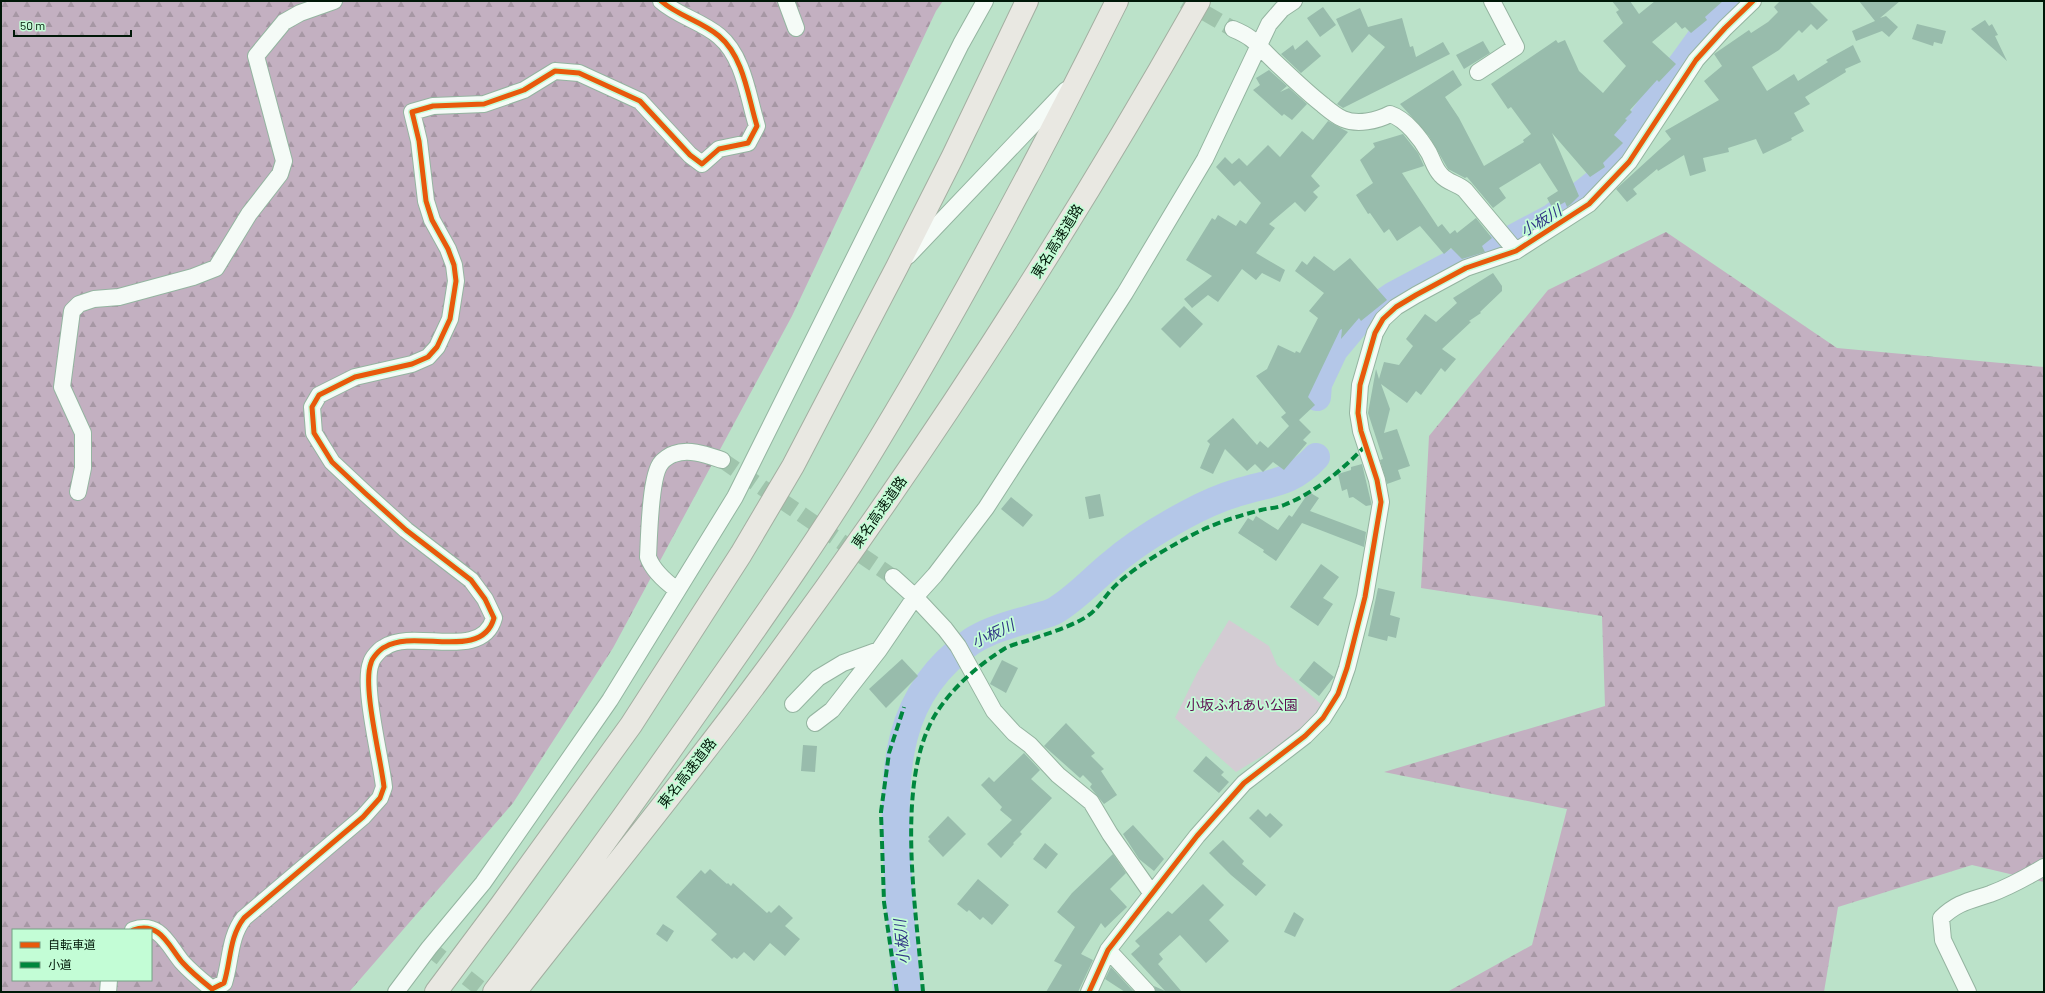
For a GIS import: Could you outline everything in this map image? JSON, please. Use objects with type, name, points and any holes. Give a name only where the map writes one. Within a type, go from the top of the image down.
[{"type":"highway","points":[[436,992],[631,725],[741,554],[793,466],[897,267],[953,156],[1027,1]]},
{"type":"highway","name":"東名高速道路","points":[[494,992],[664,760],[784,588],[860,470],[938,341],[1018,196],[1117,1]]},
{"type":"highway","name":"東名高速道路","points":[[515,992],[760,679],[910,467],[1052,249],[1162,66],[1199,1]]},
{"type":"street","points":[[78,492],[83,468],[83,433],[62,387],[72,311],[79,304],[94,299],[119,297],[193,277],[216,268],[249,214],[280,174],[284,161],[256,56],[284,22],[300,12],[334,1]]},
{"type":"street","points":[[152,930],[159,933],[182,962],[212,989],[224,983],[233,940],[238,926],[244,918],[363,817],[380,798],[384,787],[368,683],[371,662],[384,647],[398,642],[464,641],[479,638],[491,629],[494,618],[485,600],[471,580],[406,530],[332,462],[320,445],[314,433],[312,407],[319,395],[355,377],[412,364],[428,357],[437,347],[450,319],[456,281],[454,265],[432,220],[426,201],[419,141],[412,112],[434,106],[484,104],[524,90],[555,71],[579,73],[640,101],[690,155],[702,164],[719,149],[748,143],[757,126],[744,79],[733,53],[719,36],[673,11],[661,1]]},
{"type":"street","points":[[786,1],[796,28]]},
{"type":"street","points":[[396,992],[429,948],[483,883],[610,700],[745,478],[961,44],[985,1]]},
{"type":"street","points":[[815,723],[832,710],[879,650],[915,597],[935,575],[986,508],[1125,293],[1205,159],[1269,24],[1282,8],[1294,1]]},
{"type":"street","points":[[1478,72],[1516,47],[1492,1]]},
{"type":"street","points":[[1089,992],[1108,950],[1197,836],[1244,783],[1305,736],[1323,718],[1338,694],[1347,668],[1365,597],[1381,502],[1377,480],[1360,431],[1358,413],[1360,385],[1375,333],[1383,319],[1403,303],[1466,268],[1516,251],[1590,204],[1629,162],[1696,60],[1725,28],[1753,1]]},
{"type":"street","points":[[1233,29],[1246,34],[1260,44],[1269,56],[1293,79],[1342,119],[1352,122],[1372,121],[1390,114],[1403,121],[1424,144],[1441,175],[1448,181],[1458,184],[1464,190],[1516,251]]},
{"type":"street","points":[[897,267],[1080,76]]},
{"type":"street","points":[[677,590],[666,582],[650,563],[648,557],[655,480],[661,463],[674,454],[696,453],[722,460]]},
{"type":"street","points":[[893,576],[937,620],[958,646],[994,711],[1014,733],[1030,745],[1058,775],[1091,802],[1110,834],[1152,894]]},
{"type":"street","points":[[793,704],[818,678],[843,663],[879,650]]},
{"type":"street","points":[[1968,992],[1943,940],[1941,918],[1953,906],[1972,898],[1990,894],[2023,879],[2044,867]]},
{"type":"street","points":[[136,929],[143,927],[148,929]]},
{"type":"street","points":[[1108,950],[1147,992]]},
{"type":"street","points":[[108,992],[109,981]]},
{"type":"green space","points":[[1,1],[943,1],[936,11],[792,316],[613,648],[513,803],[349,992],[1,992]]},
{"type":"green space","points":[[1666,232],[1837,348],[2044,367],[2044,882],[1972,865],[1838,907],[1824,992],[1447,992],[1532,945],[1567,809],[1384,772],[1605,706],[1602,616],[1421,588],[1429,436],[1548,290]]},
{"type":"green space","name":"小坂ふれあい公園","points":[[1229,620],[1269,646],[1277,665],[1322,705],[1297,735],[1236,772],[1175,718],[1197,673]]},
{"type":"building","points":[[1612,1],[1630,1],[1639,14],[1655,1],[1723,1],[1705,17],[1707,20],[1691,33],[1685,27],[1682,29],[1676,22],[1652,42],[1676,64],[1659,82],[1657,80],[1630,110],[1632,112],[1625,119],[1627,120],[1614,135],[1623,143],[1603,163],[1605,167],[1590,177],[1552,133],[1579,196],[1571,204],[1567,207],[1565,202],[1553,209],[1547,198],[1558,191],[1540,163],[1499,188],[1506,198],[1493,208],[1467,177],[1465,178],[1448,169],[1429,136],[1400,104],[1453,70],[1462,85],[1445,97],[1459,118],[1484,166],[1524,142],[1523,140],[1531,134],[1511,107],[1508,109],[1491,84],[1556,40],[1558,43],[1565,40],[1579,71],[1603,93],[1626,66],[1603,41],[1623,23],[1616,12],[1619,10]]},
{"type":"building","points":[[1780,1],[1809,1],[1828,20],[1817,30],[1811,24],[1802,33],[1799,30],[1779,50],[1752,67],[1767,91],[1794,74],[1798,81],[1828,62],[1826,60],[1853,45],[1861,62],[1845,69],[1846,72],[1805,97],[1810,104],[1794,113],[1804,131],[1791,138],[1792,140],[1763,154],[1756,139],[1728,148],[1729,152],[1703,158],[1706,171],[1690,176],[1684,155],[1658,171],[1657,169],[1633,189],[1637,194],[1627,202],[1616,189],[1671,139],[1665,131],[1719,100],[1704,81],[1722,66],[1714,54],[1749,30],[1751,33],[1768,22],[1778,12],[1774,7]]},
{"type":"building","points":[[1859,1],[1900,1],[1880,18],[1886,16],[1898,27],[1889,37],[1882,31],[1856,41],[1852,31],[1875,21]]},
{"type":"building","points":[[1323,7],[1336,25],[1320,37],[1307,18]]},
{"type":"building","points":[[1360,8],[1368,27],[1402,18],[1410,47],[1413,46],[1416,57],[1443,42],[1450,54],[1343,108],[1337,104],[1385,47],[1369,34],[1352,53],[1336,19]]},
{"type":"building","points":[[1985,20],[1989,26],[1992,24],[1998,35],[1995,36],[2007,61],[1971,29]]},
{"type":"building","points":[[1917,24],[1946,31],[1942,44],[1934,42],[1933,46],[1912,39]]},
{"type":"building","points":[[1307,40],[1321,56],[1301,73],[1281,54],[1293,45],[1295,50]]},
{"type":"building","points":[[1483,41],[1490,53],[1464,69],[1456,55]]},
{"type":"building","points":[[1269,70],[1287,86],[1280,92],[1289,88],[1307,104],[1292,120],[1284,114],[1282,116],[1253,90],[1260,85],[1256,78]]},
{"type":"building","points":[[1328,121],[1348,132],[1311,176],[1320,186],[1313,192],[1318,197],[1305,212],[1295,202],[1269,224],[1275,228],[1256,253],[1285,270],[1280,282],[1262,273],[1256,280],[1242,269],[1218,302],[1208,295],[1192,308],[1184,299],[1212,276],[1186,260],[1212,218],[1215,220],[1218,215],[1236,226],[1240,220],[1246,224],[1261,203],[1240,181],[1234,186],[1216,167],[1225,157],[1232,164],[1239,158],[1247,166],[1268,145],[1280,157],[1302,131],[1313,140]]},
{"type":"building","points":[[1403,134],[1418,153],[1424,166],[1402,173],[1438,227],[1442,224],[1450,234],[1455,230],[1457,233],[1476,218],[1492,238],[1482,246],[1485,252],[1462,259],[1451,248],[1444,254],[1420,226],[1397,241],[1389,229],[1384,233],[1370,213],[1368,214],[1356,195],[1373,183],[1360,160],[1375,147],[1373,143]]},
{"type":"building","points":[[1314,256],[1334,271],[1350,258],[1387,300],[1361,321],[1359,318],[1341,339],[1342,329],[1340,330],[1308,397],[1315,405],[1299,420],[1311,432],[1303,440],[1307,443],[1284,470],[1273,462],[1263,472],[1255,464],[1247,471],[1225,449],[1213,474],[1200,468],[1210,444],[1207,441],[1233,418],[1257,445],[1260,441],[1268,448],[1289,426],[1281,417],[1286,413],[1256,376],[1267,369],[1278,345],[1295,353],[1296,351],[1300,353],[1318,318],[1309,311],[1324,293],[1295,271],[1302,261],[1307,265]]},
{"type":"building","points":[[1493,273],[1502,286],[1502,291],[1480,312],[1481,313],[1469,321],[1471,322],[1442,349],[1456,359],[1445,372],[1441,368],[1421,395],[1416,391],[1407,403],[1381,384],[1390,409],[1384,433],[1397,429],[1410,466],[1398,470],[1401,479],[1387,484],[1380,460],[1383,459],[1368,413],[1376,369],[1379,379],[1384,362],[1399,365],[1413,346],[1406,339],[1425,314],[1436,322],[1457,303],[1453,298]]},
{"type":"building","points":[[1184,306],[1203,324],[1180,348],[1161,329]]},
{"type":"building","points":[[1362,464],[1371,502],[1371,505],[1366,506],[1353,497],[1349,498],[1347,489],[1342,491],[1338,474],[1351,470],[1351,467]]},
{"type":"building","points":[[1309,492],[1319,498],[1310,511],[1366,532],[1364,547],[1302,523],[1276,561],[1263,552],[1264,550],[1238,533],[1248,518],[1253,521],[1256,516],[1278,530],[1289,515],[1292,517]]},
{"type":"building","points":[[1100,494],[1104,516],[1089,519],[1085,497]]},
{"type":"building","points":[[1011,497],[1033,515],[1023,527],[1001,509]]},
{"type":"building","points":[[1321,564],[1339,577],[1323,598],[1333,604],[1318,626],[1290,607]]},
{"type":"building","points":[[1378,588],[1395,592],[1390,615],[1400,618],[1396,638],[1388,636],[1387,641],[1368,636]]},
{"type":"building","points":[[902,659],[918,676],[886,708],[869,689]]},
{"type":"building","points":[[1002,660],[1018,668],[1006,693],[990,684]]},
{"type":"building","points":[[1314,661],[1334,677],[1319,696],[1299,680]]},
{"type":"building","points":[[1066,723],[1095,753],[1091,756],[1104,769],[1101,771],[1117,795],[1104,804],[1090,787],[1092,784],[1083,775],[1080,778],[1044,746]]},
{"type":"building","points":[[803,745],[817,746],[815,772],[801,771]]},
{"type":"building","points":[[1024,753],[1040,770],[1031,779],[1052,798],[1020,832],[1022,834],[1001,858],[987,844],[1012,820],[1000,810],[1002,807],[981,785],[989,777],[994,782]]},
{"type":"building","points":[[1206,756],[1224,772],[1221,775],[1229,782],[1219,793],[1193,771]]},
{"type":"building","points":[[1258,809],[1266,817],[1270,813],[1283,825],[1270,838],[1249,818]]},
{"type":"building","points":[[948,816],[966,834],[943,857],[928,841],[930,839],[928,837]]},
{"type":"building","points":[[1133,825],[1164,859],[1154,871],[1139,859],[1123,834]]},
{"type":"building","points":[[1223,840],[1244,861],[1242,864],[1266,885],[1256,896],[1231,875],[1209,853]]},
{"type":"building","points":[[1045,843],[1058,854],[1046,869],[1033,859]]},
{"type":"building","points":[[1113,854],[1126,873],[1110,889],[1127,907],[1105,928],[1101,923],[1081,954],[1093,960],[1078,992],[1046,992],[1062,965],[1054,961],[1075,927],[1057,912],[1072,893]]},
{"type":"building","points":[[710,869],[727,884],[728,883],[731,886],[733,883],[767,913],[769,911],[771,913],[779,905],[793,918],[785,926],[800,939],[785,956],[770,943],[754,961],[744,952],[737,959],[734,957],[732,959],[711,940],[717,934],[676,897],[701,870],[705,874]]},
{"type":"building","points":[[978,879],[1009,905],[992,925],[983,917],[980,920],[969,910],[967,912],[957,904]]},
{"type":"building","points":[[1203,884],[1224,905],[1209,920],[1229,941],[1206,963],[1180,935],[1159,954],[1163,959],[1158,964],[1182,992],[1156,992],[1154,986],[1165,991],[1131,954],[1140,946],[1135,941],[1168,911],[1172,914]]},
{"type":"building","points":[[1294,912],[1304,919],[1295,937],[1284,932]]},
{"type":"building","points":[[663,924],[674,931],[667,942],[656,934]]},
{"type":"building","points":[[1111,967],[1134,992],[1125,992],[1105,979]]},
{"type":"waterway","name":"小板川","points":[[1317,397],[1318,384],[1334,350],[1354,326],[1381,304],[1394,295],[1462,259],[1495,248],[1553,217],[1596,183],[1711,24],[1737,1]]},
{"type":"waterway","name":"小板川","points":[[907,992],[898,873],[896,794],[898,765],[904,737],[913,710],[927,685],[946,662],[972,641],[1000,628],[1053,612],[1077,595],[1127,551],[1166,526],[1223,497],[1288,478],[1297,473],[1316,457]]},
{"type":"tunnel","points":[[1184,1],[1233,29]]},
{"type":"tunnel","points":[[722,460],[893,577]]},
{"type":"tunnel","points":[[429,948],[485,992]]},
{"type":"marked path","points":[[923,992],[913,888],[911,850],[912,812],[915,776],[922,744],[941,705],[966,678],[984,662],[1004,649],[1064,628],[1091,614],[1112,589],[1124,578],[1158,554],[1211,526],[1247,514],[1281,506],[1295,500],[1328,480],[1365,446]]},
{"type":"marked path","points":[[897,992],[884,902],[881,812],[889,753],[904,707]]},
{"type":"cycle path","points":[[152,930],[162,936],[185,966],[212,989],[224,983],[233,941],[239,925],[244,918],[363,817],[380,798],[384,787],[370,705],[369,688],[369,673],[371,663],[375,656],[383,648],[398,642],[462,642],[476,638],[487,631],[494,618],[485,599],[471,580],[406,530],[365,493],[332,462],[314,433],[312,407],[319,395],[355,377],[412,364],[428,357],[437,347],[450,319],[456,281],[454,265],[448,249],[432,220],[426,201],[419,141],[412,112],[433,106],[484,104],[524,90],[555,71],[579,73],[640,101],[690,155],[702,164],[719,149],[748,143],[757,126],[744,78],[734,55],[719,36],[705,26],[675,11],[661,1]]},
{"type":"cycle path","points":[[1089,992],[1108,950],[1197,836],[1244,783],[1305,736],[1323,718],[1338,694],[1347,668],[1365,597],[1381,502],[1377,480],[1361,431],[1358,413],[1360,385],[1375,333],[1383,319],[1396,307],[1466,268],[1516,251],[1589,204],[1629,162],[1696,60],[1725,28],[1753,1]]},
{"type":"cycle path","points":[[138,929],[150,929]]}]
